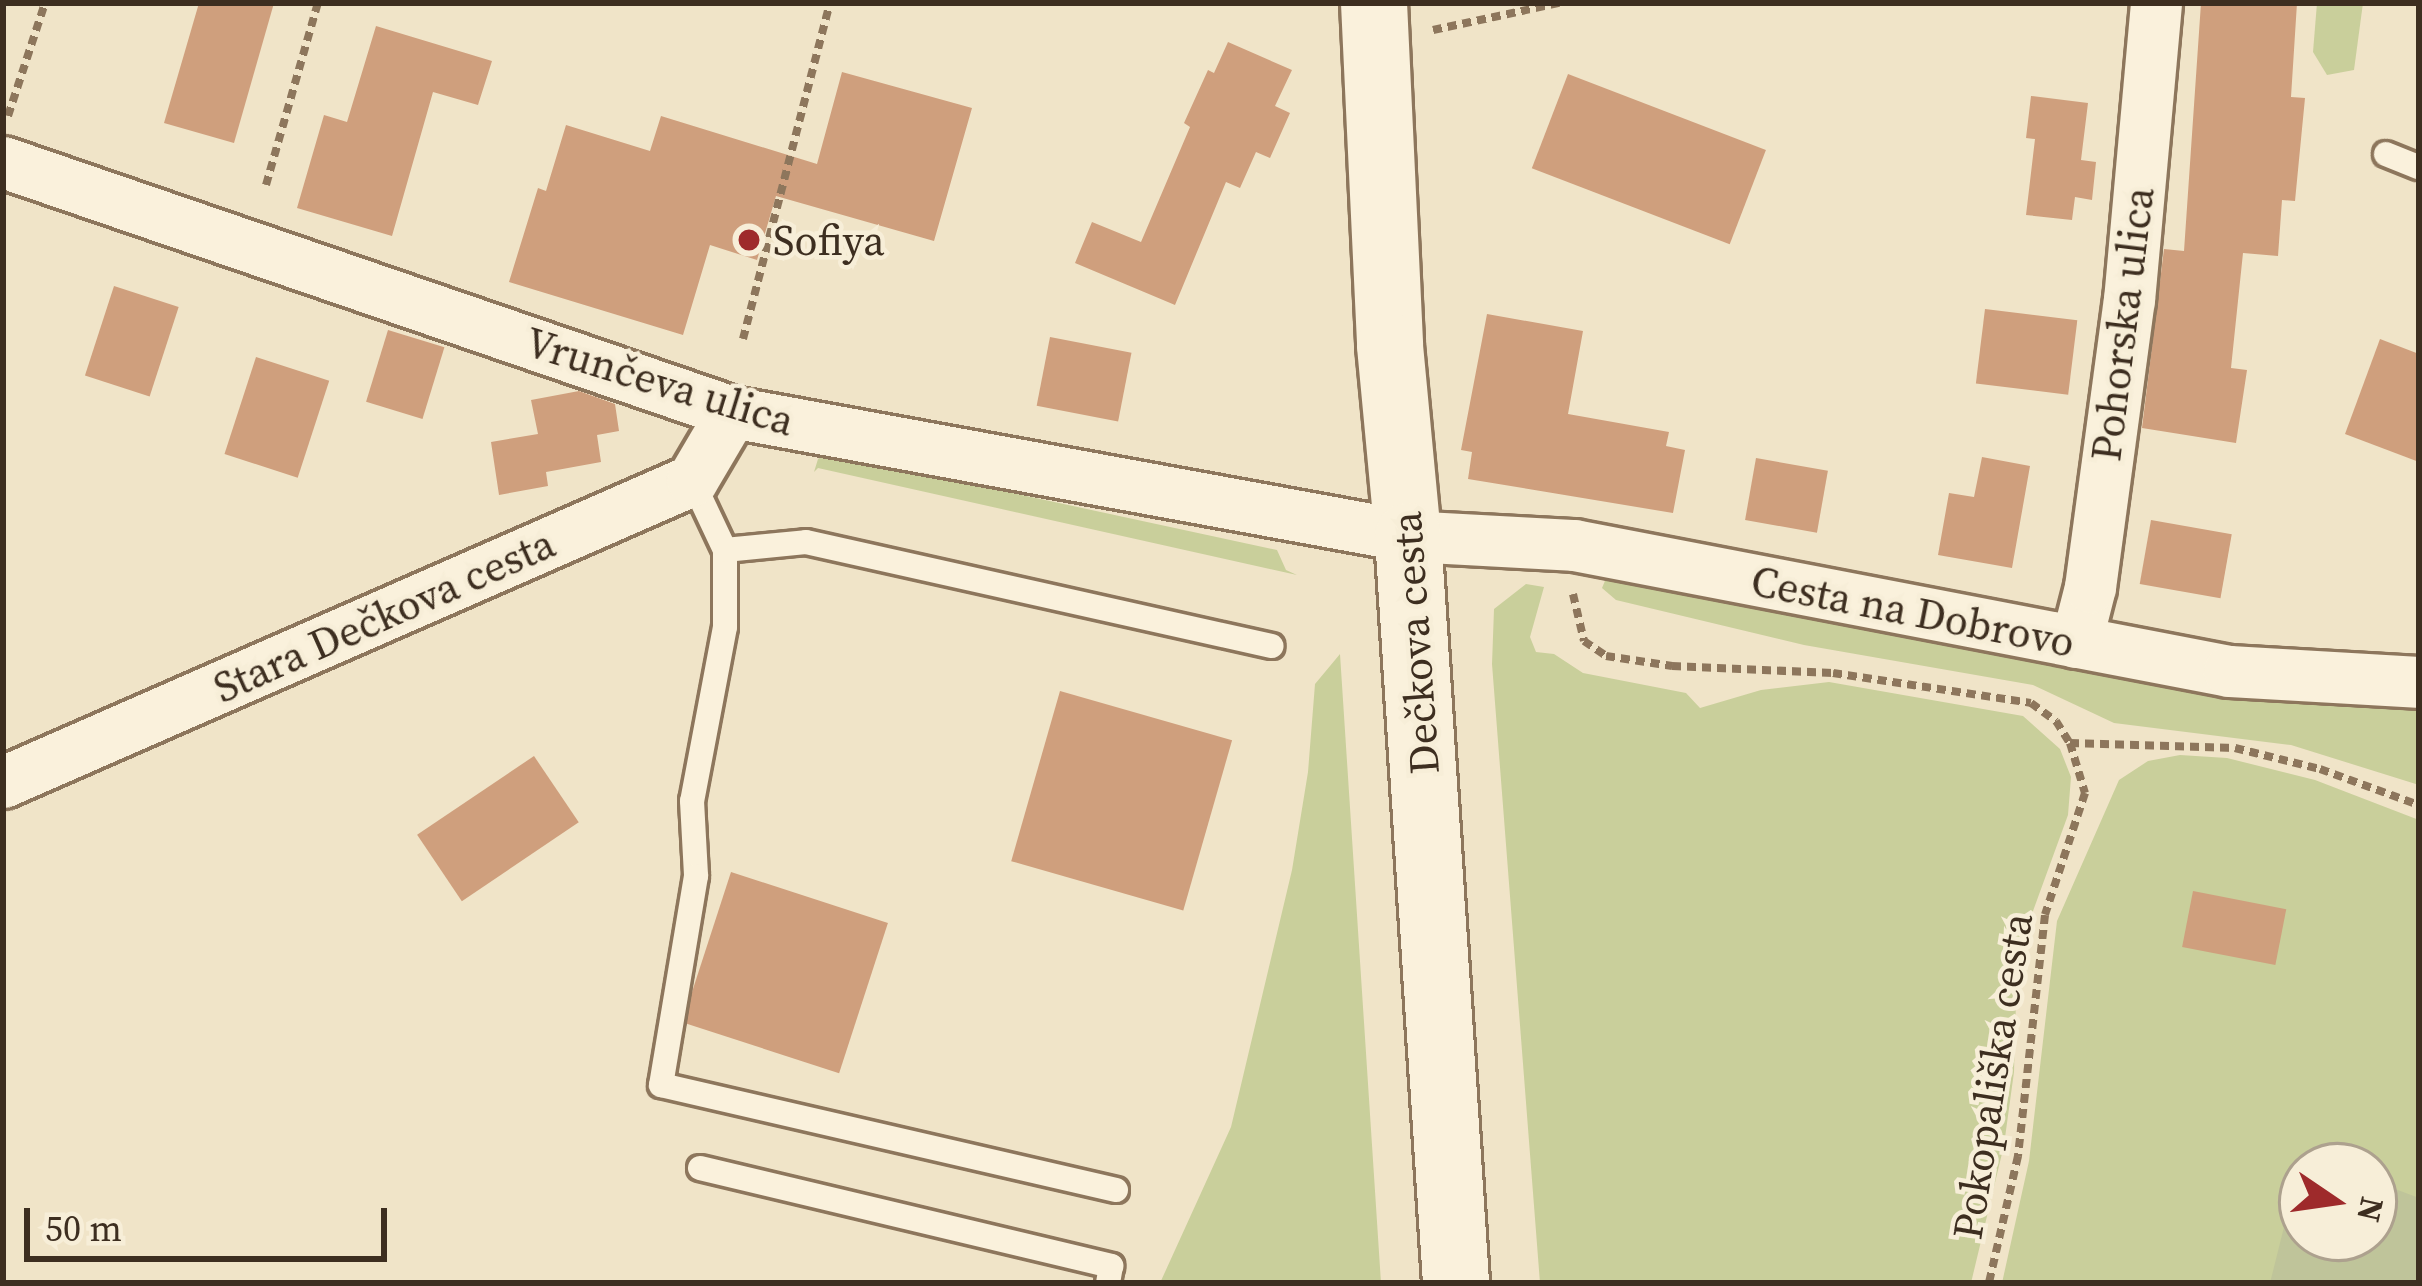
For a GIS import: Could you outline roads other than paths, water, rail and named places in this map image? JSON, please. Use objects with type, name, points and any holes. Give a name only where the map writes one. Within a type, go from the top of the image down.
[{"type":"street","name":"Dečkova cesta","points":[[1374,3],[1390,346],[1408,536],[1456,1283]]},
{"type":"street","name":"Pohorska ulica","points":[[2076,642],[2090,587],[2129,300],[2156,3]]},
{"type":"street","name":"Vrunčeva ulica","points":[[3,162],[732,412],[1408,536]]},
{"type":"street","points":[[692,480],[732,412]]},
{"type":"street","name":"Stara Dečkova cesta","points":[[3,782],[692,480]]},
{"type":"street","name":"Cesta na Dobrovo","points":[[1408,536],[1574,545],[2229,671],[2419,682]]},
{"type":"lane","points":[[2386,154],[2419,166]]},
{"type":"lane","points":[[692,480],[725,550],[725,627],[692,801],[696,876],[661,1084],[1116,1190]]},
{"type":"lane","points":[[725,550],[806,542],[1272,646]]},
{"type":"lane","points":[[700,1168],[1111,1265],[1108,1283]]},
{"type":"place","name":"Sofiya","points":[[749,240]]}]
